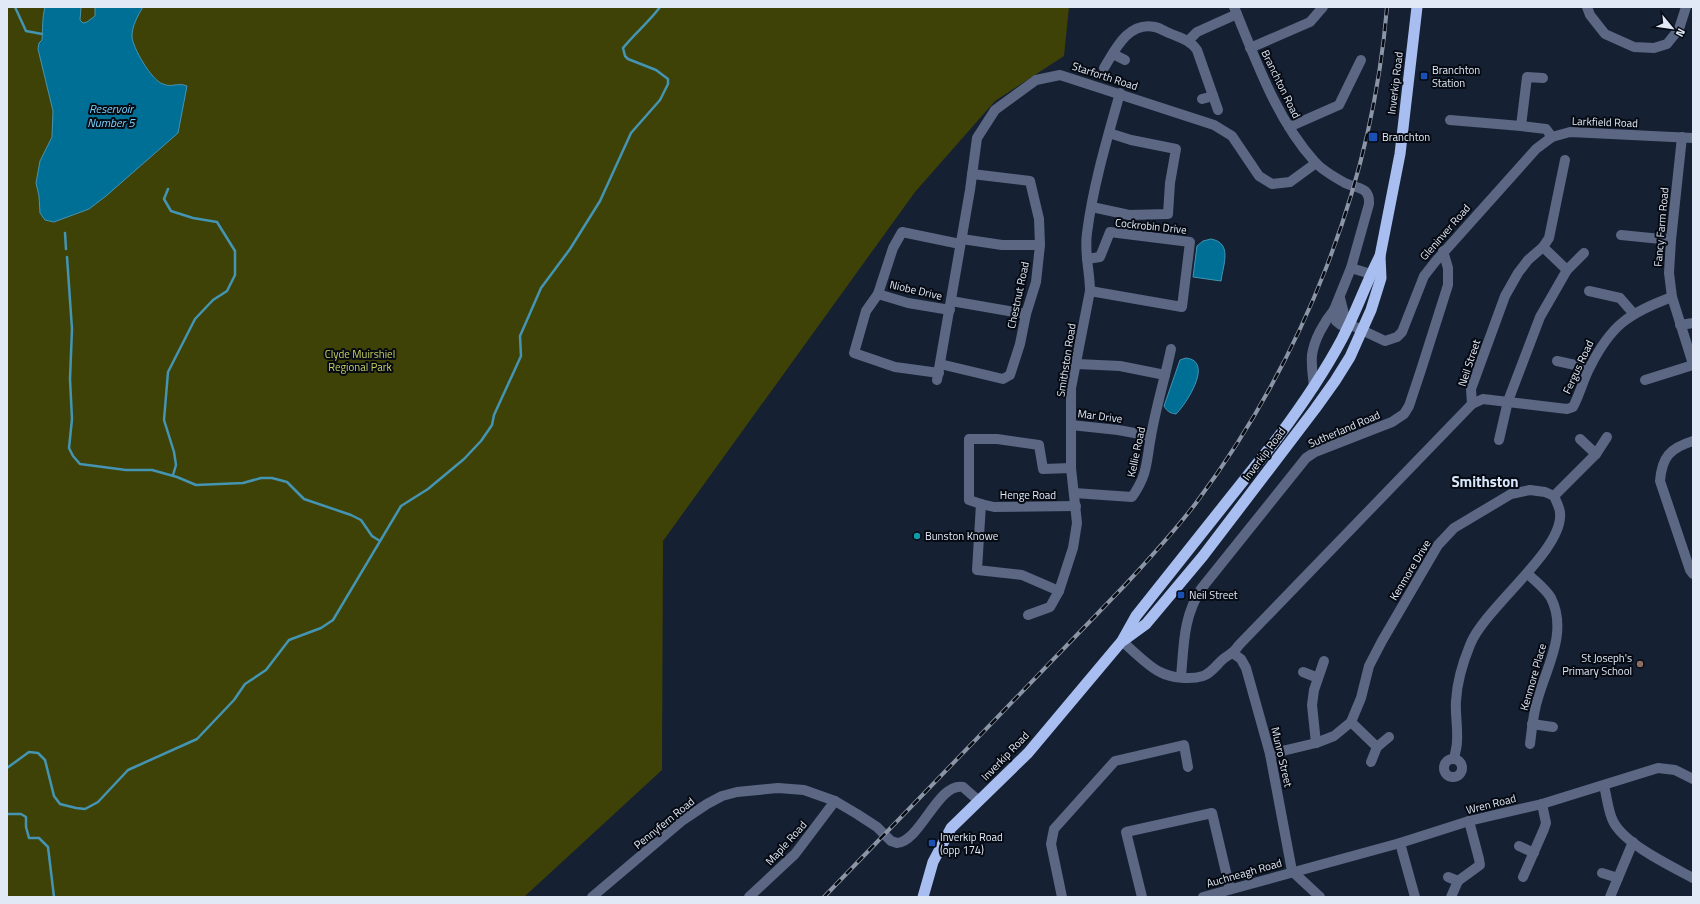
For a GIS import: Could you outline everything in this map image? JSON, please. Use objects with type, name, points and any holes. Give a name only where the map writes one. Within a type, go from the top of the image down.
[{"type":"highway","name":"Inverkip Road","points":[[1122,641],[1146,624],[1203,556],[1335,381],[1350,357],[1362,331],[1381,278],[1380,256],[1400,154],[1417,7]]},
{"type":"highway","name":"Inverkip Road","points":[[924,897],[933,862],[951,828],[1028,754],[1122,641],[1136,616],[1279,436],[1314,387],[1349,324],[1380,256]]},
{"type":"street","points":[[1250,48],[1310,22],[1323,7]]},
{"type":"street","points":[[1587,7],[1590,15],[1605,34],[1634,47],[1654,48],[1667,44],[1679,29],[1686,7]]},
{"type":"street","points":[[1188,41],[1197,32],[1235,11]]},
{"type":"street","name":"Branchton Road","points":[[1235,11],[1275,104],[1289,127],[1316,163],[1346,183],[1360,187],[1368,195],[1369,204],[1351,268]]},
{"type":"street","points":[[1104,68],[1121,40],[1128,34],[1142,27],[1154,27],[1188,41],[1197,50],[1218,110]]},
{"type":"street","points":[[1113,54],[1125,60]]},
{"type":"street","points":[[1289,127],[1339,105],[1361,60]]},
{"type":"street","name":"Starforth Road","points":[[939,372],[977,138],[995,110],[1036,80],[1060,74],[1214,125],[1232,136],[1259,176],[1272,184],[1290,182],[1316,163]]},
{"type":"street","points":[[1521,126],[1526,77],[1543,78]]},
{"type":"street","name":"Smithston Road","points":[[1028,615],[1050,607],[1059,591],[1073,548],[1077,523],[1072,468],[1072,388],[1090,291],[1090,275],[1087,259],[1087,234],[1109,133],[1120,93]]},
{"type":"street","points":[[1202,100],[1213,96]]},
{"type":"street","points":[[1450,120],[1546,129],[1552,137]]},
{"type":"street","name":"Larkfield Road","points":[[1552,137],[1570,132],[1693,138]]},
{"type":"street","points":[[1092,207],[1129,215],[1168,214],[1170,183],[1176,150],[1131,140],[1109,133]]},
{"type":"street","name":"Gleninver Road","points":[[1334,310],[1336,321],[1341,325],[1349,324],[1385,341],[1392,340],[1397,337],[1402,332],[1424,276],[1443,251],[1536,149],[1552,137]]},
{"type":"street","name":"Fancy Farm Road","points":[[1682,137],[1669,273],[1672,297],[1693,365]]},
{"type":"street","name":"Neil Street","points":[[1122,641],[1160,672],[1181,677],[1192,678],[1203,676],[1216,667],[1222,660],[1234,654],[1239,645],[1472,404],[1471,389],[1505,296],[1518,273],[1528,260],[1543,247],[1548,238],[1565,160]]},
{"type":"street","name":"Chestnut Road","points":[[878,294],[866,311],[854,353],[895,367],[1003,379],[1010,375],[1020,344],[1026,314],[1036,282],[1040,245],[1039,219],[1030,181],[972,174]]},
{"type":"street","points":[[878,294],[893,248],[902,232],[961,242],[1040,245]]},
{"type":"street","name":"Cockrobin Drive","points":[[1087,259],[1100,257],[1110,232],[1190,242],[1182,307],[1090,291]]},
{"type":"street","points":[[1621,235],[1671,240]]},
{"type":"street","points":[[1543,247],[1567,270]]},
{"type":"street","name":"Sutherland Road","points":[[1181,677],[1185,630],[1188,613],[1194,600],[1201,589],[1306,458],[1315,452],[1392,422],[1404,414],[1409,406],[1448,285],[1448,268],[1443,251]]},
{"type":"street","points":[[1499,440],[1508,401],[1540,317],[1567,270],[1584,252]]},
{"type":"street","points":[[1314,387],[1312,355],[1319,336],[1340,298],[1351,268],[1371,274]]},
{"type":"street","points":[[1589,290],[1620,298],[1633,313]]},
{"type":"street","name":"Niobe Drive","points":[[878,294],[908,303],[1026,314]]},
{"type":"street","name":"Fergus Road","points":[[1472,404],[1483,399],[1566,409],[1573,407],[1589,368],[1604,341],[1618,325],[1633,313],[1672,297]]},
{"type":"street","points":[[1340,298],[1344,314],[1349,324]]},
{"type":"street","points":[[1680,325],[1693,323]]},
{"type":"street","name":"Kellie Road","points":[[1074,493],[1132,497],[1142,483],[1171,349]]},
{"type":"street","points":[[1557,361],[1589,368]]},
{"type":"street","points":[[1077,364],[1120,366],[1165,375]]},
{"type":"street","points":[[1645,380],[1693,365]]},
{"type":"street","name":"Mar Drive","points":[[1071,425],[1118,430],[1151,436]]},
{"type":"street","points":[[1454,759],[1457,741],[1456,700],[1462,666],[1470,643],[1483,622],[1498,604],[1528,574],[1551,540],[1558,526],[1560,513],[1554,496],[1596,454],[1607,437]]},
{"type":"street","points":[[1059,591],[1022,575],[976,570],[981,504],[969,500],[969,439],[997,439],[1039,445],[1043,468],[1072,468]]},
{"type":"street","points":[[1580,439],[1596,454]]},
{"type":"street","points":[[1693,440],[1672,450],[1665,458],[1661,468],[1660,481],[1690,570],[1693,574]]},
{"type":"street","name":"Kenmore Drive","points":[[1270,754],[1316,743],[1334,736],[1351,722],[1360,698],[1369,666],[1382,641],[1438,545],[1454,528],[1511,494],[1530,490],[1545,492],[1554,496]]},
{"type":"street","name":"Henge Road","points":[[981,504],[994,507],[1076,506]]},
{"type":"street","name":"Kenmore Place","points":[[1528,574],[1550,597],[1556,614],[1557,632],[1554,650],[1538,699],[1532,724],[1530,744]]},
{"type":"street","name":"Munro Street","points":[[1234,654],[1241,659],[1246,668],[1270,754],[1292,871]]},
{"type":"street","points":[[1316,743],[1312,705],[1314,690],[1324,661]]},
{"type":"street","points":[[1303,672],[1318,678]]},
{"type":"street","points":[[1351,722],[1377,747]]},
{"type":"street","name":"Kenmore Place","points":[[1532,724],[1553,727]]},
{"type":"street","points":[[1371,762],[1377,747],[1389,737]]},
{"type":"street","points":[[1062,897],[1051,844],[1054,829],[1114,761],[1184,745],[1188,767]]},
{"type":"street","name":"Wren Road","points":[[1292,871],[1400,843],[1469,821],[1542,804],[1658,768],[1676,770],[1693,779]]},
{"type":"street","points":[[1604,786],[1613,822],[1623,834],[1661,860],[1693,878]]},
{"type":"street","name":"Pennyfern Road","points":[[592,897],[683,820],[722,796],[737,792],[791,788],[804,790],[835,801],[877,827],[888,838],[898,843],[906,841],[910,838],[920,823],[947,792],[955,787],[963,787],[979,801]]},
{"type":"street","name":"Maple Road","points":[[750,897],[795,854],[835,801]]},
{"type":"street","points":[[1523,877],[1546,823],[1542,804]]},
{"type":"street","points":[[1142,897],[1126,832],[1212,813],[1230,889]]},
{"type":"street","points":[[1451,897],[1458,881],[1480,865],[1469,821]]},
{"type":"street","points":[[1610,897],[1633,842]]},
{"type":"street","points":[[1400,843],[1415,897]]},
{"type":"street","points":[[1519,846],[1534,853]]},
{"type":"street","points":[[1292,871],[1320,897]]},
{"type":"street","name":"Auchneagh Road","points":[[1203,897],[1292,871]]},
{"type":"street","points":[[1602,873],[1618,878]]},
{"type":"street","points":[[1448,877],[1458,881]]},
{"type":"green space","name":"Clyde Muirshiel Regional Park","points":[[7,7],[1069,7],[1064,56],[995,101],[915,192],[663,541],[662,770],[524,897],[7,897]]},
{"type":"water","name":"Reservoir Number 5","points":[[45,7],[81,7],[80,20],[83,23],[95,16],[95,7],[143,7],[133,28],[132,36],[135,48],[143,63],[159,82],[166,85],[187,86],[178,133],[89,209],[54,222],[45,220],[40,213],[39,196],[36,183],[40,161],[52,137],[53,111],[38,49],[39,43],[42,40]]},
{"type":"water","points":[[1211,239],[1218,241],[1224,250],[1225,262],[1221,281],[1193,277],[1197,246],[1203,241]]},
{"type":"water","points":[[1186,358],[1194,361],[1198,366],[1198,374],[1196,383],[1186,401],[1181,409],[1174,414],[1168,412],[1164,406],[1180,360]]},
{"type":"waterway","points":[[15,7],[26,31],[42,34]]},
{"type":"waterway","points":[[7,768],[29,752],[38,753],[45,760],[54,796],[60,804],[85,809],[98,802],[128,770],[197,739],[234,700],[245,684],[266,670],[289,640],[321,628],[333,620],[401,506],[428,489],[464,459],[481,441],[492,425],[494,415],[521,356],[520,336],[541,288],[570,249],[600,201],[631,133],[660,100],[668,84],[668,79],[656,70],[628,59],[625,56],[623,48],[660,7]]},
{"type":"waterway","points":[[168,189],[164,199],[171,211],[193,218],[217,222],[235,251],[235,275],[227,291],[213,300],[195,319],[168,372],[164,420],[174,452],[176,465],[173,475]]},
{"type":"waterway","points":[[65,233],[66,249]]},
{"type":"waterway","points":[[67,257],[72,329],[70,379],[72,419],[69,448],[73,456],[80,464],[126,470],[152,470],[177,477],[196,485],[243,483],[261,478],[272,478],[287,482],[304,499],[351,515],[361,520],[372,536],[380,541]]},
{"type":"waterway","points":[[7,814],[21,814],[26,817],[26,827],[29,838],[39,838],[48,847],[54,897]]},
{"type":"railway","points":[[824,897],[1126,584],[1171,535],[1196,503],[1234,448],[1269,390],[1300,330],[1326,268],[1348,205],[1366,140],[1379,74],[1387,7]]},
{"type":"place","name":"Branchton Station","points":[[1424,76]]},
{"type":"place","name":"Branchton","points":[[1373,137]]},
{"type":"place","name":"Bunston Knowe","points":[[917,536]]},
{"type":"place","name":"Neil Street","points":[[1181,595]]},
{"type":"place","name":"St Joseph's Primary School","points":[[1640,664]]},
{"type":"place","name":"Inverkip Road (opp 174)","points":[[932,843]]},
{"type":"district","name":"Smithston","points":[[1485,481]]}]
